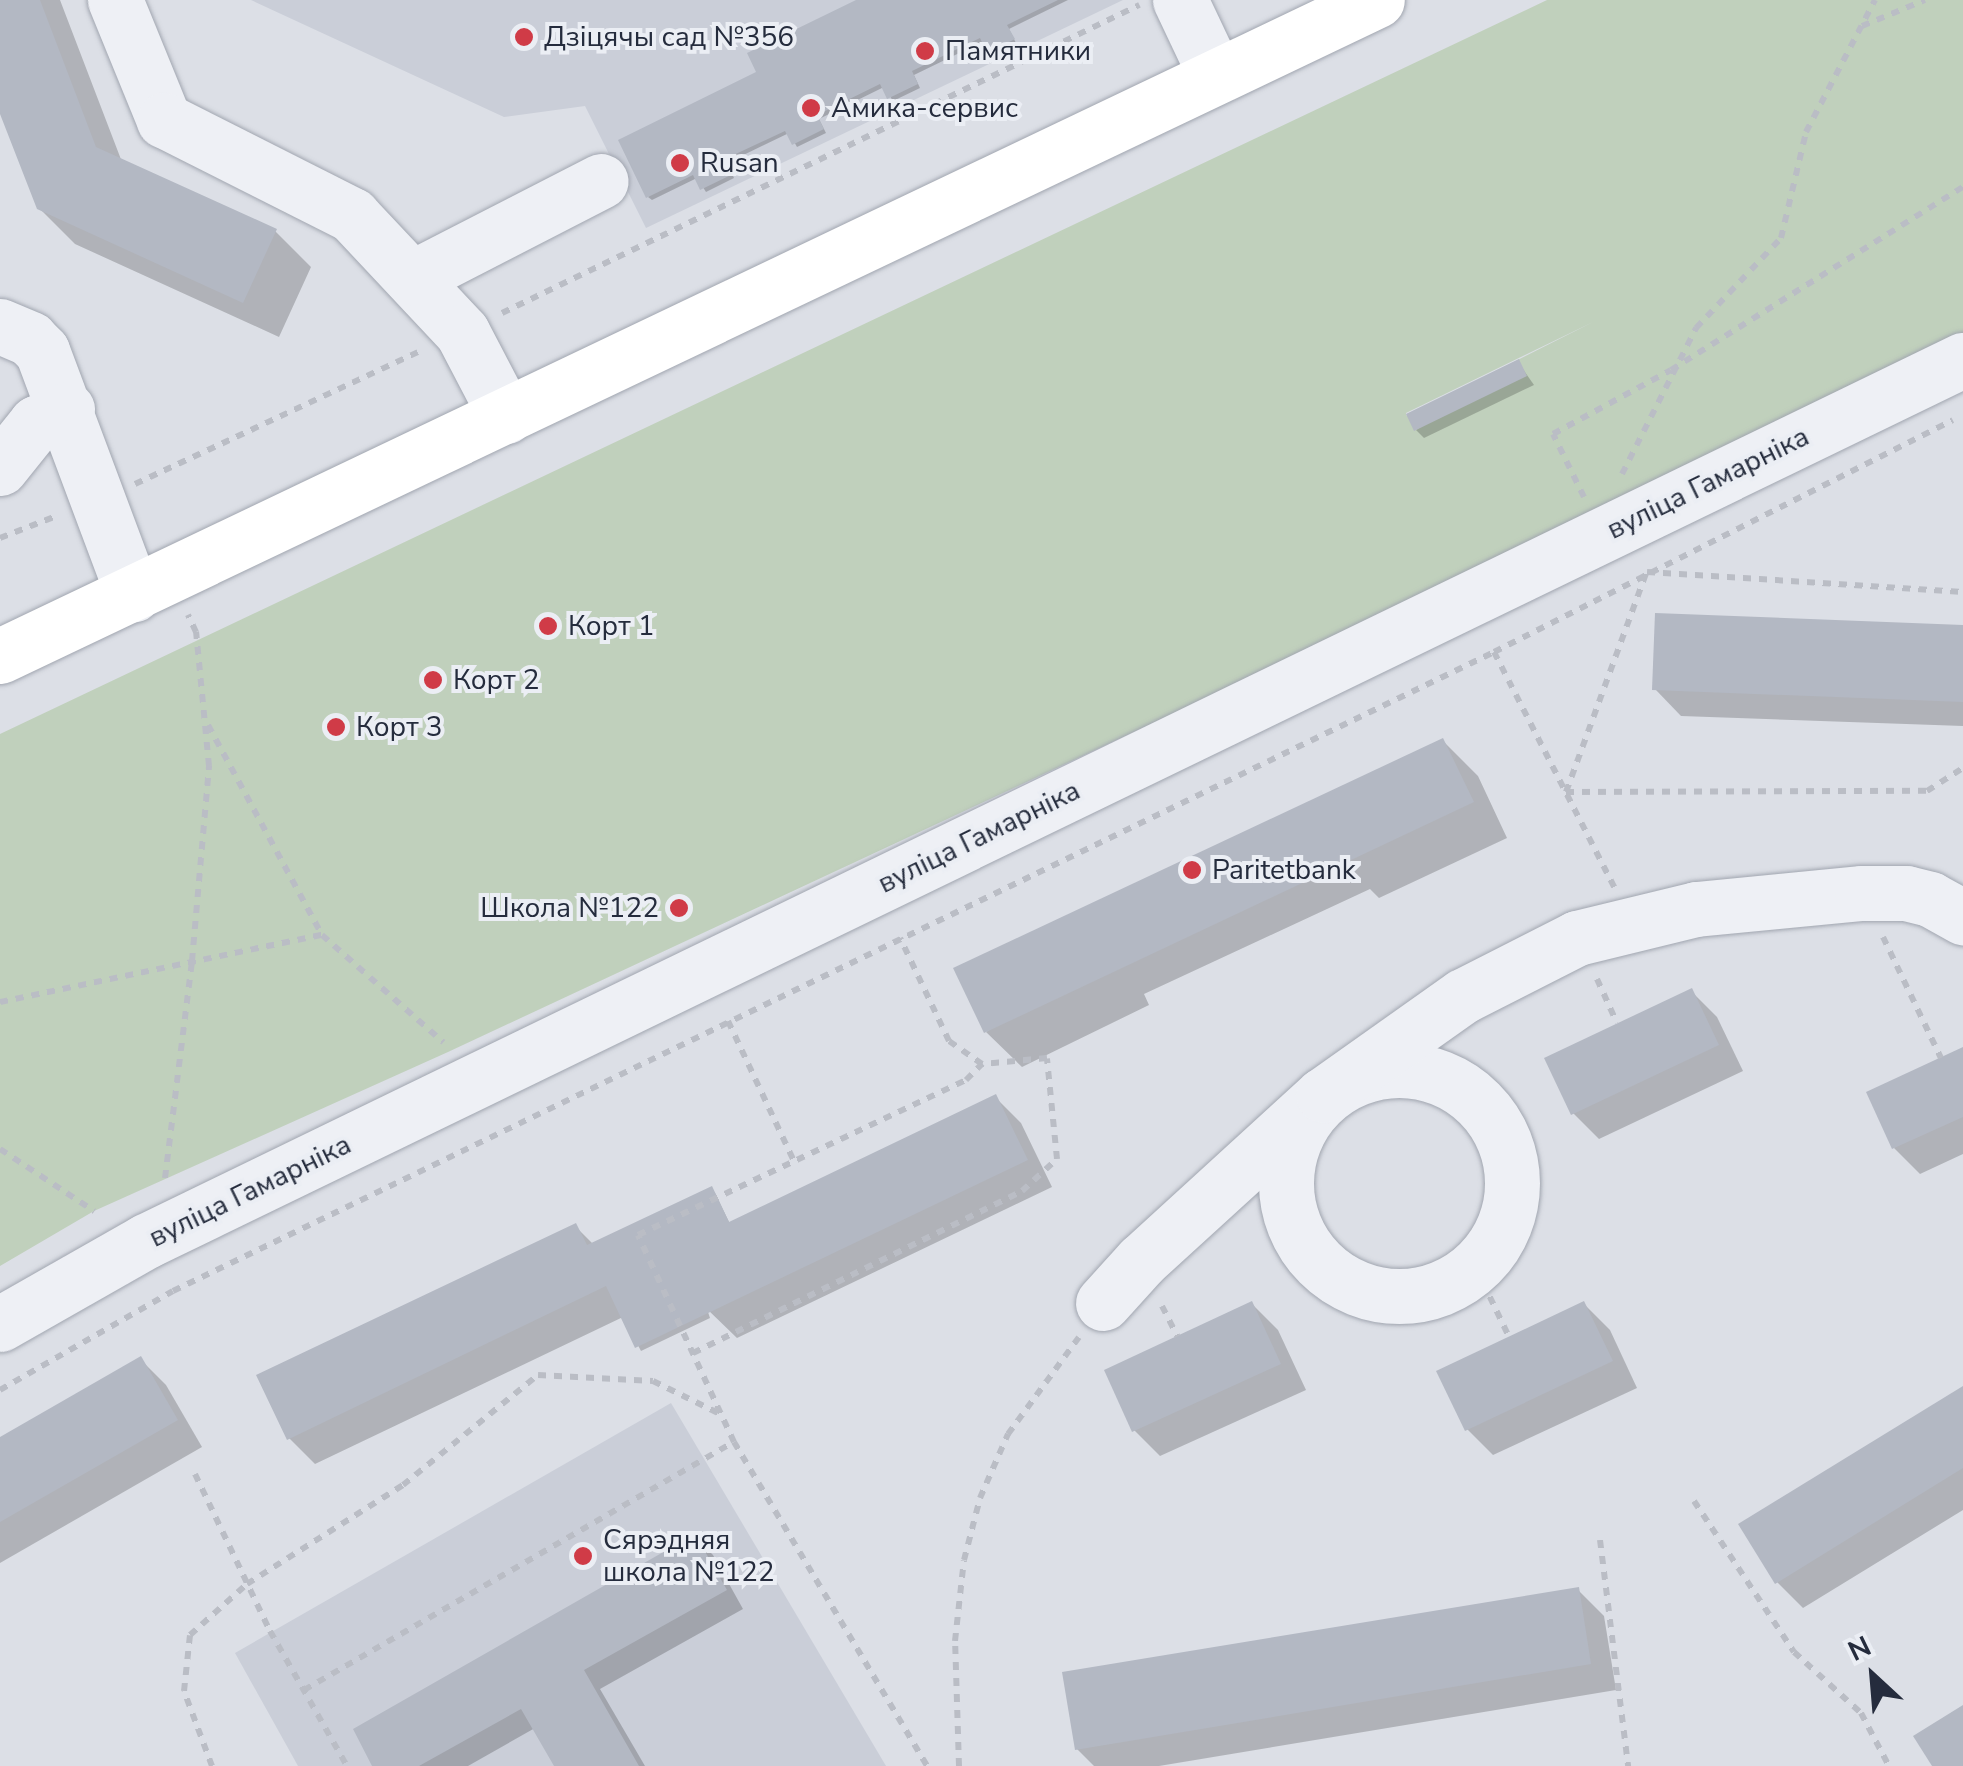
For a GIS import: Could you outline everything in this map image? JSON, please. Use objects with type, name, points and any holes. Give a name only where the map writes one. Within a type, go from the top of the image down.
[{"type":"main road","points":[[0,656],[1377,0]]},
{"type":"main road","points":[[0,641],[77,620]]},
{"type":"street","points":[[116,0],[164,120],[352,215],[462,332],[506,416]]},
{"type":"street","points":[[1180,0],[1216,76]]},
{"type":"street","points":[[412,278],[600,181]]},
{"type":"street","points":[[0,326],[30,339],[42,351],[67,409],[95,500],[133,595]]},
{"type":"street","name":"вуліца Гамарніка","points":[[0,1324],[146,1242],[1963,360]]},
{"type":"street","points":[[0,468],[36,423],[67,409]]},
{"type":"street","points":[[1103,1303],[1140,1261],[1324,1095],[1426,1020],[1499,976],[1577,938],[1631,921],[1696,909],[1862,893],[1906,892],[1930,899],[1963,917]]},
{"type":"street","points":[[1390,1070],[1425,1073],[1458,1086],[1485,1108],[1504,1138],[1511,1208],[1498,1240],[1476,1268],[1446,1288],[1393,1296],[1342,1282],[1314,1258],[1295,1228],[1286,1193],[1289,1158],[1302,1124],[1324,1095],[1356,1079],[1390,1070]]},
{"type":"path","points":[[0,538],[95,500],[462,332],[1149,0]]},
{"type":"path","points":[[1618,482],[1671,370],[1696,328],[1781,238],[1806,132],[1875,0]]},
{"type":"path","points":[[1861,27],[1925,0]]},
{"type":"path","points":[[1596,501],[1585,499],[1553,434],[1671,370],[1963,187]]},
{"type":"path","points":[[0,1390],[173,1291],[1494,652],[1963,415]]},
{"type":"path","points":[[1646,572],[1963,592]]},
{"type":"path","points":[[1566,792],[1646,572]]},
{"type":"path","points":[[165,1178],[192,962],[209,766],[196,632]]},
{"type":"path","points":[[1494,652],[1631,921]]},
{"type":"path","points":[[206,722],[322,935],[443,1042]]},
{"type":"path","points":[[1566,792],[1927,791],[1963,768]]},
{"type":"path","points":[[1862,893],[1941,1058]]},
{"type":"path","points":[[0,1002],[322,935]]},
{"type":"path","points":[[900,938],[950,1041],[982,1064]]},
{"type":"path","points":[[728,1022],[794,1161]]},
{"type":"path","points":[[693,1352],[1022,1191],[1057,1159],[1047,1058],[982,1064],[966,1080],[638,1234],[734,1442],[926,1766]]},
{"type":"path","points":[[0,1149],[94,1212]]},
{"type":"path","points":[[1476,1268],[1509,1337]]},
{"type":"path","points":[[959,1766],[955,1642],[964,1560],[980,1498],[1008,1434],[1103,1303]]},
{"type":"path","points":[[212,1766],[184,1691],[190,1635],[247,1584],[402,1486],[538,1376],[653,1381],[722,1414]]},
{"type":"path","points":[[304,1690],[734,1442]]},
{"type":"path","points":[[194,1474],[247,1584],[347,1766]]},
{"type":"path","points":[[1694,1501],[1794,1652],[1861,1713],[1888,1766]]},
{"type":"path","points":[[1600,1540],[1628,1766]]},
{"type":"shaded area","points":[[251,0],[1123,0],[646,228],[585,106],[504,117]]},
{"type":"shaded area","name":"Сярэдняя школа №122","points":[[671,1403],[886,1766],[298,1766],[235,1653]]},
{"type":"green space","points":[[1547,0],[1963,0],[1963,345],[448,1052],[94,1211],[0,1266],[0,734]],"holes":[[[1593,322],[1407,416],[1406,413]]]},
{"type":"building","points":[[0,0],[40,0],[96,147],[277,229],[243,303],[37,209],[0,114]]},
{"type":"building","points":[[856,0],[1058,0],[1007,25],[1015,39],[987,53],[980,38],[912,71],[918,84],[887,99],[880,84],[817,115],[824,129],[792,145],[785,131],[725,159],[733,174],[700,190],[693,175],[646,198],[618,140],[756,72],[747,53]]},
{"type":"building","points":[[1519,359],[1527,376],[1414,431],[1406,414]]},
{"type":"building","points":[[1655,613],[1963,625],[1963,702],[1652,690]]},
{"type":"building","points":[[1443,738],[1474,802],[984,1033],[953,968]]},
{"type":"building","points":[[1692,988],[1719,1045],[1571,1115],[1544,1058]]},
{"type":"building","points":[[1963,1047],[1963,1117],[1892,1149],[1866,1092]]},
{"type":"building","points":[[996,1094],[1028,1160],[635,1348],[606,1286],[287,1440],[256,1375],[576,1223],[587,1245],[712,1186],[729,1222]]},
{"type":"building","points":[[1252,1301],[1281,1364],[1132,1432],[1104,1370]]},
{"type":"building","points":[[1584,1301],[1613,1361],[1465,1431],[1436,1371]]},
{"type":"building","points":[[141,1356],[178,1420],[0,1522],[0,1437]]},
{"type":"building","points":[[1963,1386],[1963,1468],[1775,1584],[1738,1524]]},
{"type":"building","points":[[695,1534],[727,1590],[584,1670],[639,1766],[554,1766],[521,1709],[419,1766],[372,1766],[353,1729]]},
{"type":"building","points":[[1579,1587],[1591,1664],[1075,1750],[1062,1672]]},
{"type":"building","points":[[1963,1705],[1963,1766],[1932,1766],[1913,1736]]},
{"type":"place","name":"Дзіцячы сад №356","points":[[524,37]]},
{"type":"place","name":"Памятники","points":[[925,51]]},
{"type":"place","name":"Амика-сервис","points":[[811,108]]},
{"type":"place","name":"Rusan","points":[[680,163]]},
{"type":"place","name":"Корт 1","points":[[548,626]]},
{"type":"place","name":"Корт 2","points":[[433,680]]},
{"type":"place","name":"Корт 3","points":[[336,727]]},
{"type":"place","name":"Paritetbank","points":[[1192,870]]},
{"type":"place","name":"Школа №122","points":[[679,908]]},
{"type":"place","name":"Сярэдняя школа №122","points":[[583,1556]]}]
